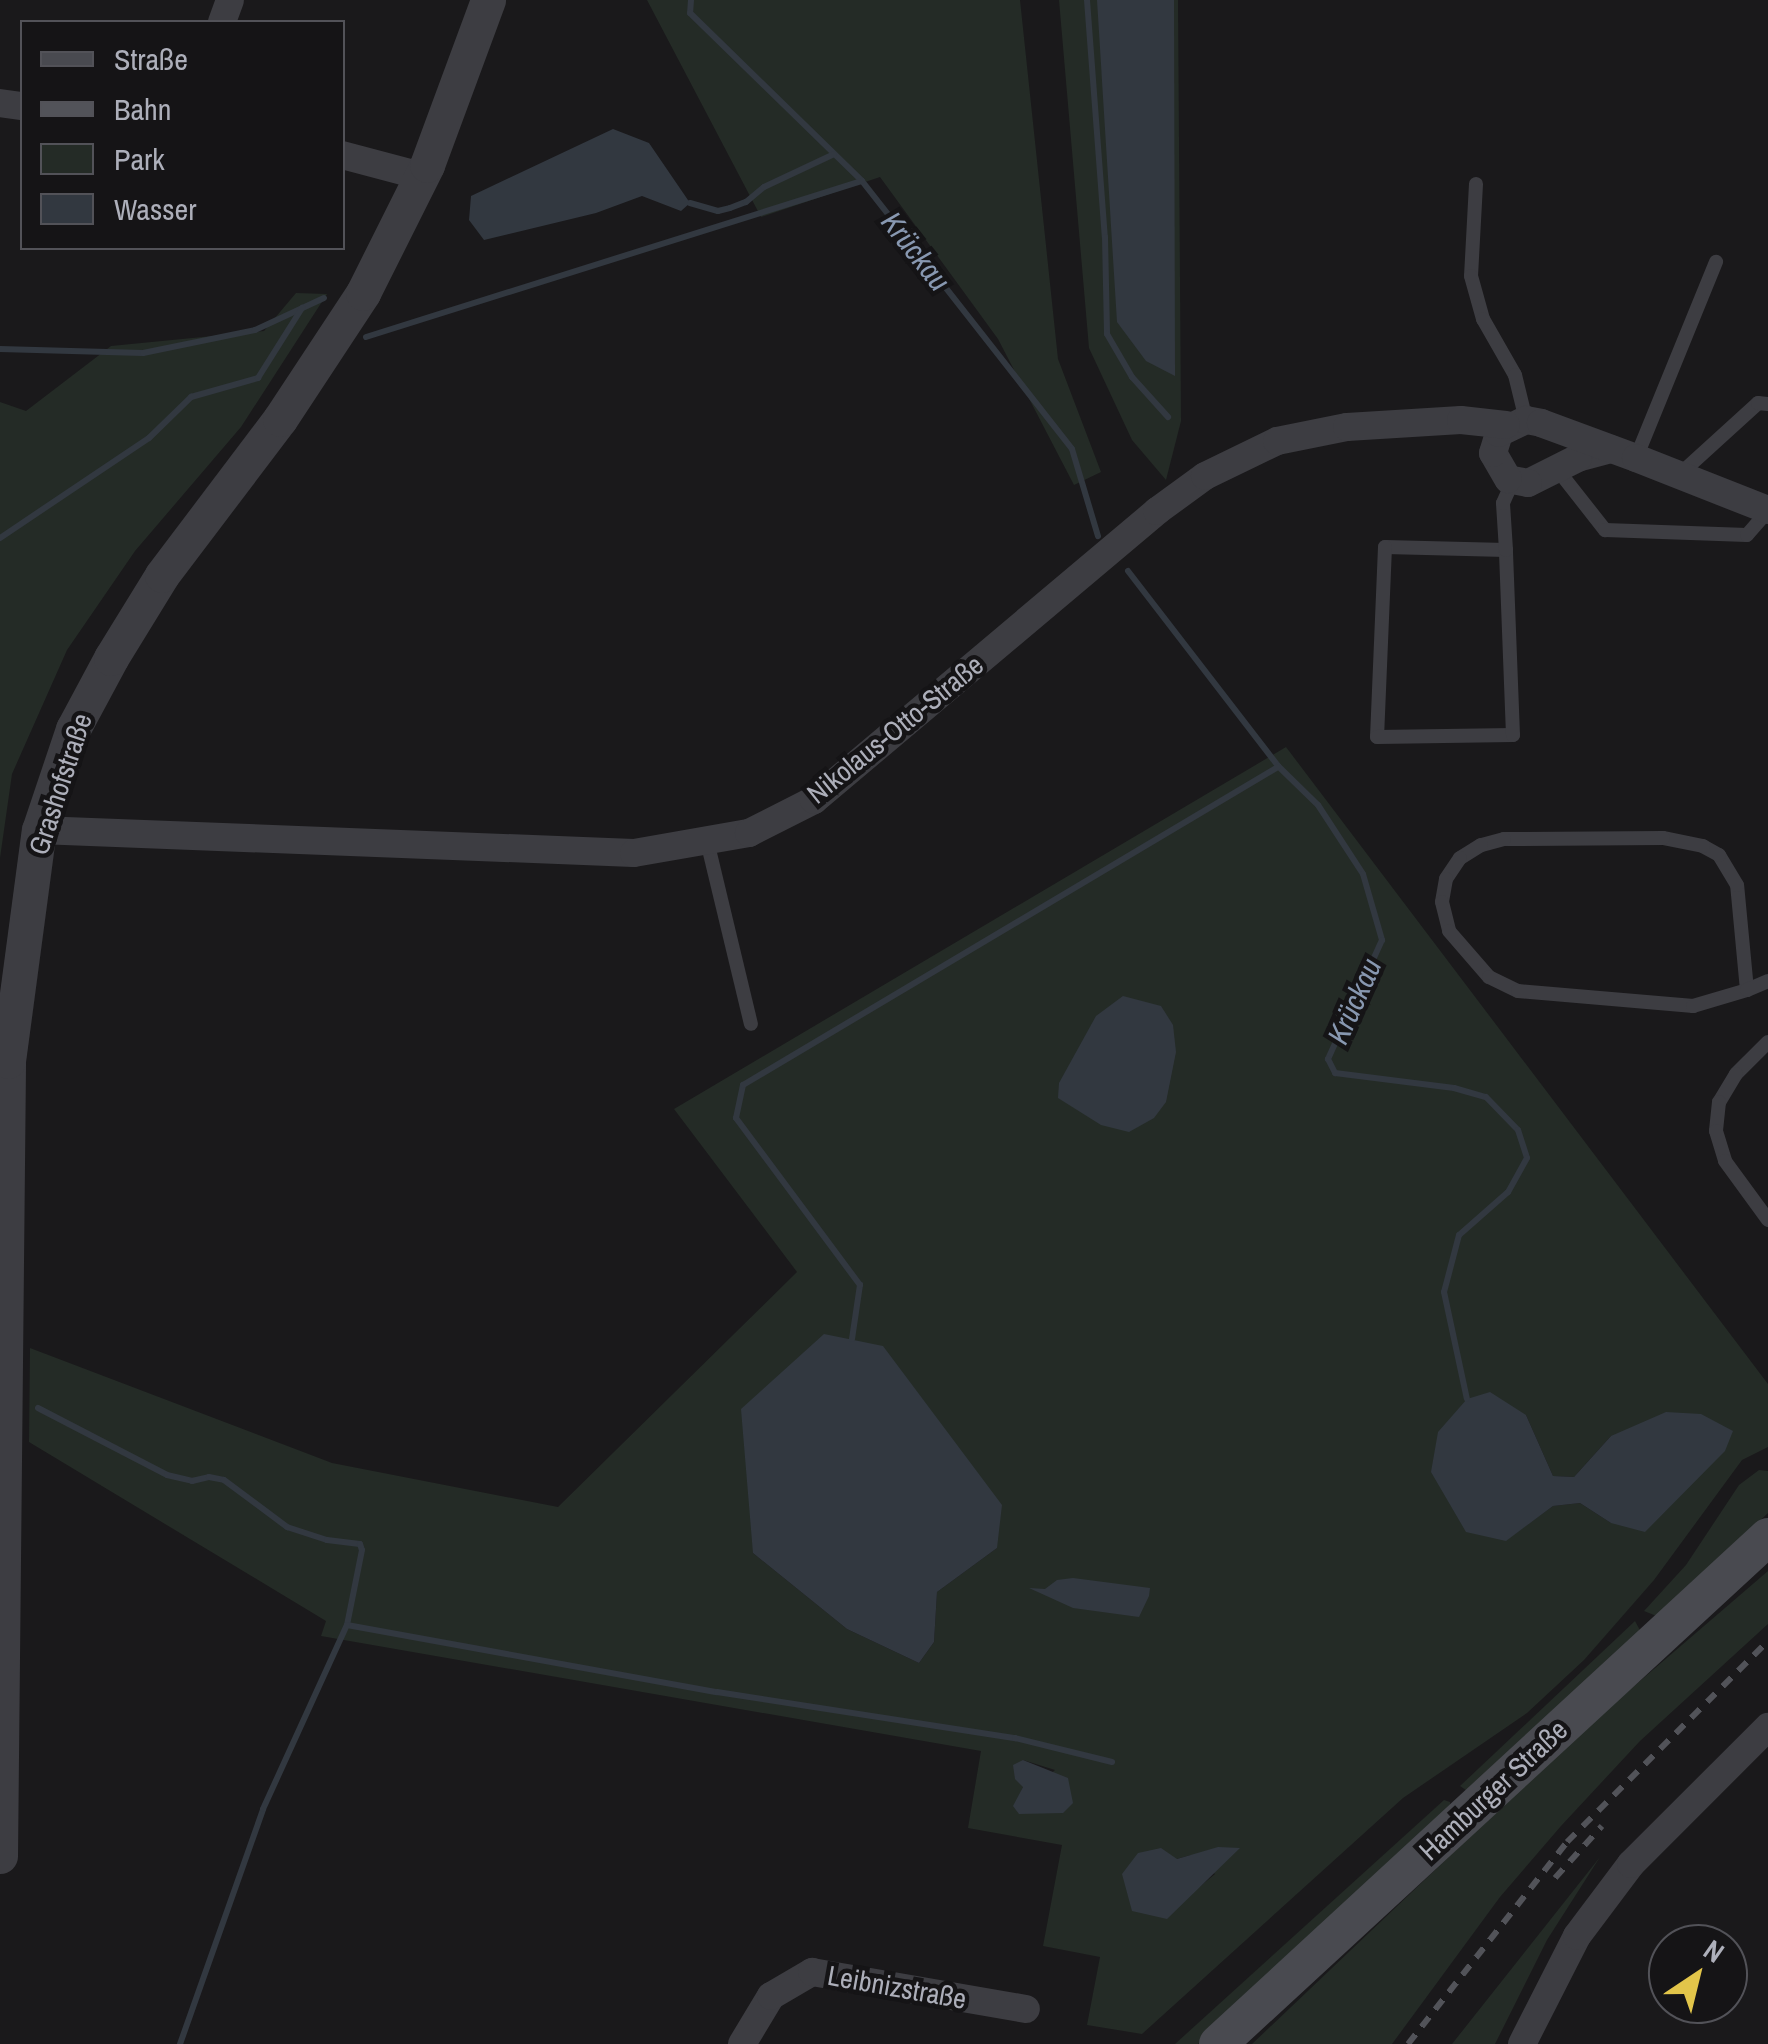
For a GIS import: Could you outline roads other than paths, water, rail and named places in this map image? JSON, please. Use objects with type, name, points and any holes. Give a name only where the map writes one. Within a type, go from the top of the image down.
[{"type":"main road","name":"Hamburger Straße","points":[[1218,2044],[1768,1538]]},
{"type":"street","name":"Grashofstraße","points":[[0,1856],[8,1061],[38,830],[73,729],[111,658],[162,575],[280,419],[363,293],[421,176],[488,0]]},
{"type":"street","points":[[345,156],[421,176]]},
{"type":"street","name":"Nikolaus-Otto-Straße","points":[[38,830],[634,853],[748,832],[814,800],[1157,511],[1205,476],[1276,441],[1347,427],[1414,420],[1516,422],[1623,454],[1768,511]]},
{"type":"street","points":[[1516,422],[1494,442],[1493,452],[1500,472],[1513,481],[1528,483],[1557,469],[1623,454]]},
{"type":"street","points":[[1522,2044],[1578,1936],[1631,1864],[1768,1726]]},
{"type":"street","name":"Leibnizstraße","points":[[742,2044],[771,1996],[812,1972],[1026,2009]]},
{"type":"lane","points":[[1476,184],[1471,276],[1483,319],[1515,376],[1516,422]]},
{"type":"lane","points":[[1623,454],[1716,262]]},
{"type":"lane","points":[[1679,475],[1758,402],[1768,404]]},
{"type":"lane","points":[[1557,469],[1605,530],[1747,535],[1768,511]]},
{"type":"lane","points":[[1506,550],[1385,547],[1377,737],[1513,736],[1506,550],[1504,503],[1513,481]]},
{"type":"lane","points":[[1747,990],[1737,885],[1719,855],[1703,846],[1663,838],[1504,839],[1481,845],[1460,858],[1446,879],[1442,902],[1449,931],[1488,977],[1518,991],[1693,1006],[1747,990],[1768,981]]},
{"type":"lane","points":[[707,841],[751,1024]]},
{"type":"lane","points":[[1768,1042],[1736,1074],[1719,1102],[1716,1131],[1725,1161],[1768,1220]]},
{"type":"water","points":[[1097,0],[1174,0],[1175,376],[1146,361],[1117,322]]},
{"type":"water","points":[[613,129],[649,143],[690,203],[681,211],[642,196],[596,213],[484,240],[469,220],[471,196]]},
{"type":"water","points":[[1123,996],[1161,1006],[1173,1025],[1176,1052],[1166,1102],[1154,1118],[1129,1132],[1101,1125],[1058,1098],[1059,1083],[1096,1016]]},
{"type":"water","points":[[824,1334],[883,1346],[1002,1505],[997,1548],[937,1592],[934,1642],[919,1663],[847,1629],[753,1553],[741,1409]]},
{"type":"water","points":[[1490,1392],[1526,1415],[1553,1476],[1574,1477],[1611,1436],[1666,1412],[1701,1414],[1733,1431],[1725,1451],[1645,1532],[1611,1523],[1580,1503],[1553,1506],[1506,1541],[1466,1532],[1431,1472],[1438,1432],[1467,1399]]},
{"type":"water","points":[[1073,1578],[1150,1588],[1149,1596],[1139,1617],[1073,1608],[1029,1588],[1045,1589],[1057,1580]]},
{"type":"water","points":[[1023,1760],[1068,1778],[1073,1803],[1063,1813],[1019,1814],[1013,1806],[1023,1787],[1015,1779],[1013,1765]]},
{"type":"water","points":[[1218,1847],[1240,1848],[1167,1919],[1132,1911],[1122,1874],[1138,1853],[1161,1848],[1177,1859]]},
{"type":"waterway","name":"Krückau","points":[[691,0],[690,13],[862,181],[1072,449],[1098,536]]},
{"type":"waterway","points":[[1087,0],[1105,237],[1107,334],[1132,377],[1168,417]]},
{"type":"waterway","points":[[690,203],[718,211],[730,208],[834,154]]},
{"type":"waterway","points":[[366,337],[862,181]]},
{"type":"waterway","points":[[0,349],[143,353],[255,330],[324,298]]},
{"type":"waterway","points":[[0,538],[149,438],[191,397],[258,378],[302,308]]},
{"type":"waterway","name":"Krückau","points":[[1128,571],[1278,766],[1318,805],[1363,874],[1382,940],[1328,1059],[1335,1073],[1454,1088],[1486,1097],[1518,1130],[1527,1158],[1508,1192],[1459,1235],[1444,1292],[1467,1399]]},
{"type":"waterway","points":[[852,1339],[860,1285],[736,1118],[743,1085],[1278,767]]},
{"type":"waterway","points":[[38,1408],[167,1475],[192,1481],[209,1477],[224,1480],[287,1527],[327,1540],[360,1544],[347,1625],[717,1692],[1015,1738],[1112,1762]]},
{"type":"waterway","points":[[180,2044],[263,1809],[347,1625]]},
{"type":"railway","points":[[1408,2044],[1567,1842],[1768,1641]]},
{"type":"railway","points":[[1555,1878],[1602,1826]]}]
